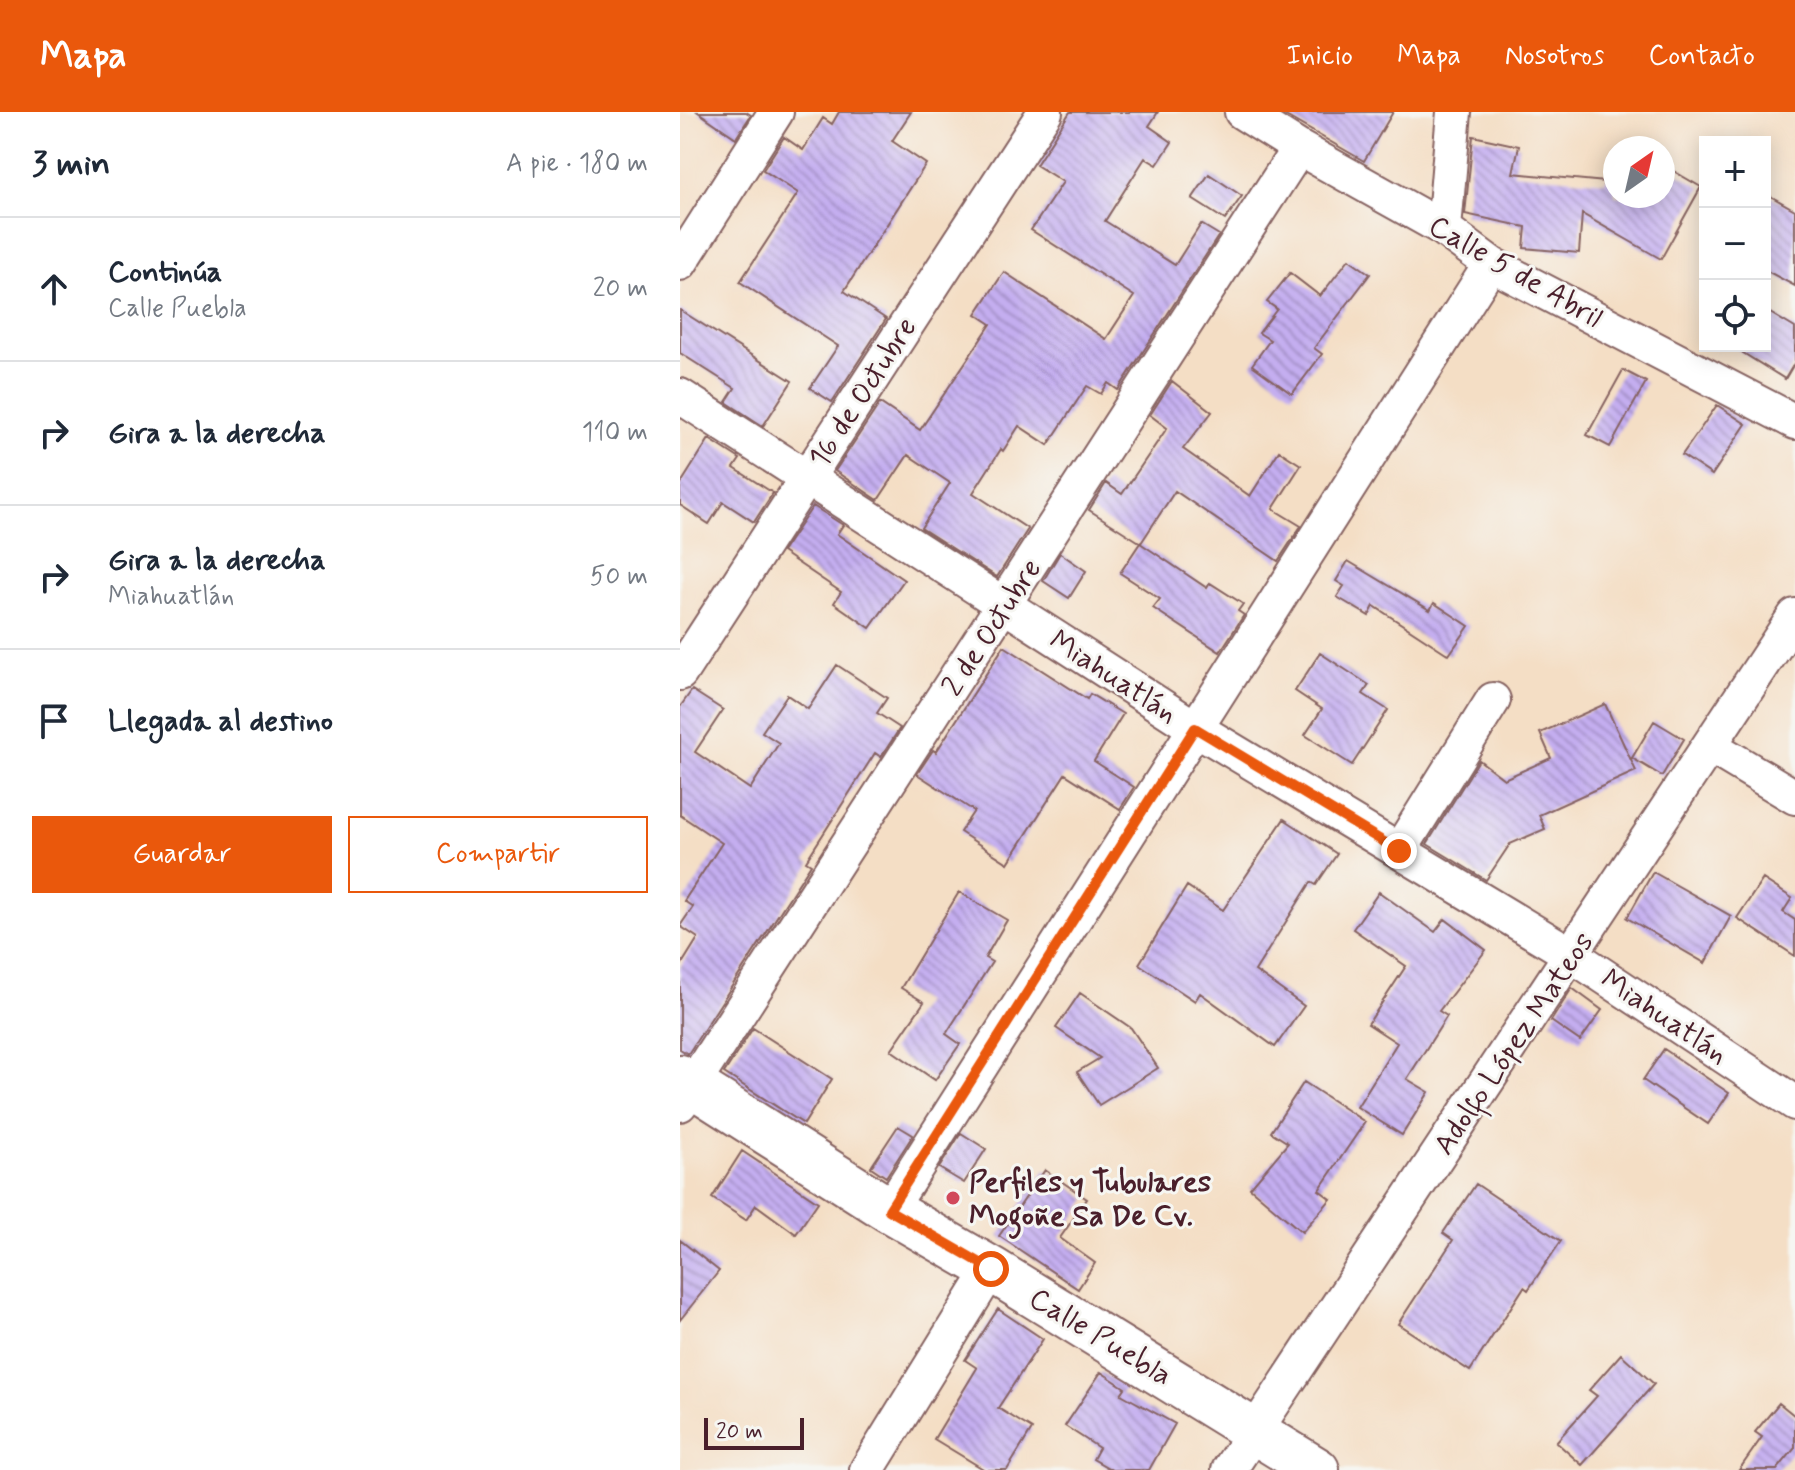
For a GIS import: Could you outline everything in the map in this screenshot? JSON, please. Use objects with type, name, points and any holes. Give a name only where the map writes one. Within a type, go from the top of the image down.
[{"type":"street","points":[[680,263],[776,112]]},
{"type":"street","name":"16 de Octubre","points":[[680,673],[1045,112]]},
{"type":"street","name":"Calle 5 de Abril","points":[[1242,112],[1299,148],[1444,229],[1491,264],[1795,422]]},
{"type":"street","points":[[1444,229],[1454,112]]},
{"type":"street","name":"2 de Octubre","points":[[684,1089],[1004,606],[1299,148]]},
{"type":"street","points":[[889,1210],[1491,264]]},
{"type":"street","name":"Miahuatlán","points":[[680,396],[1195,728],[1572,955],[1795,1103]]},
{"type":"street","name":"Adolfo López Mateos","points":[[1229,1470],[1795,616]]},
{"type":"street","points":[[1399,851],[1493,700]]},
{"type":"street","points":[[1710,746],[1795,797]]},
{"type":"street","name":"Calle Puebla","points":[[684,1089],[991,1269],[1317,1470]]},
{"type":"street","points":[[867,1470],[991,1269]]},
{"type":"building","points":[[698,112],[746,112],[751,115],[736,138]]},
{"type":"building","points":[[839,112],[911,112],[892,141],[926,164],[844,291],[886,319],[832,402],[810,388],[838,346],[740,282],[798,193],[763,170],[784,137],[803,150],[823,118],[832,124]]},
{"type":"building","points":[[1070,112],[1158,112],[1149,126],[1172,142],[1157,165],[1145,158],[1105,221],[1175,265],[1201,224],[1219,235],[1118,390],[1108,383],[1101,394],[1087,386],[1048,445],[1019,426],[1003,451],[1001,449],[973,493],[1028,529],[997,577],[921,528],[950,483],[908,455],[878,500],[835,471],[880,403],[920,430],[991,324],[976,314],[1004,272],[1106,339],[1134,296],[1031,230],[1063,182],[1036,165]]},
{"type":"building","points":[[1279,112],[1393,112],[1364,161]]},
{"type":"building","points":[[1473,136],[1519,146],[1513,173],[1603,182],[1603,208],[1675,208],[1675,172],[1699,186],[1661,259],[1582,214],[1579,253],[1524,248],[1526,227],[1465,214]]},
{"type":"building","points":[[1209,174],[1242,196],[1225,220],[1192,199]]},
{"type":"building","points":[[1771,196],[1795,210],[1795,286],[1771,273]]},
{"type":"building","points":[[1349,259],[1370,274],[1314,348],[1322,354],[1292,394],[1252,365],[1270,340],[1259,333],[1277,309],[1267,302],[1290,273],[1320,296]]},
{"type":"building","points":[[680,310],[792,381],[763,426],[726,402],[735,388],[680,353]]},
{"type":"building","points":[[1771,314],[1795,328],[1795,362],[1785,379],[1742,352],[1771,352]]},
{"type":"building","points":[[1623,370],[1646,382],[1610,447],[1587,435]]},
{"type":"building","points":[[1172,381],[1212,412],[1183,449],[1250,496],[1279,451],[1301,465],[1273,509],[1301,526],[1278,561],[1175,491],[1141,543],[1089,510],[1106,483],[1122,494],[1167,428],[1150,415]]},
{"type":"building","points":[[1717,405],[1746,424],[1712,475],[1682,455]]},
{"type":"building","points":[[709,439],[740,459],[734,468],[773,493],[754,522],[723,502],[709,524],[680,505],[680,485]]},
{"type":"building","points":[[813,506],[843,525],[837,534],[904,580],[870,628],[834,603],[841,592],[782,552]]},
{"type":"building","points":[[1140,543],[1207,588],[1210,583],[1243,604],[1238,611],[1244,615],[1220,652],[1153,608],[1160,599],[1120,573]]},
{"type":"building","points":[[1060,553],[1086,571],[1069,598],[1043,581]]},
{"type":"building","points":[[1348,561],[1430,610],[1434,603],[1469,626],[1449,655],[1374,606],[1369,616],[1337,597],[1344,586],[1336,581]]},
{"type":"building","points":[[1004,646],[1087,699],[1090,694],[1123,714],[1094,761],[1134,787],[1120,809],[1065,774],[1008,863],[960,832],[974,811],[917,774],[933,750],[936,752]]},
{"type":"building","points":[[1320,653],[1369,685],[1363,694],[1388,710],[1352,765],[1305,735],[1322,709],[1295,691]]},
{"type":"building","points":[[837,665],[887,698],[877,713],[900,728],[881,757],[875,753],[806,861],[811,864],[688,1054],[680,1049],[680,967],[698,938],[680,926],[693,907],[684,901],[722,843],[680,815],[680,707],[692,690],[723,710],[695,752],[750,789],[779,743],[762,732],[787,695],[808,709]]},
{"type":"building","points":[[1605,704],[1636,771],[1539,815],[1545,829],[1510,844],[1486,880],[1427,844],[1479,760],[1504,779],[1551,758],[1540,733]]},
{"type":"building","points":[[1654,721],[1684,739],[1662,776],[1632,758]]},
{"type":"building","points":[[1284,819],[1337,854],[1316,885],[1311,882],[1255,971],[1304,1006],[1275,1047],[1200,993],[1195,1001],[1139,964],[1187,886],[1223,910]]},
{"type":"building","points":[[1653,872],[1731,916],[1705,963],[1627,918]]},
{"type":"building","points":[[1763,879],[1792,898],[1783,912],[1795,920],[1795,956],[1737,918]]},
{"type":"building","points":[[959,892],[1007,920],[985,958],[992,962],[946,1034],[960,1044],[935,1080],[891,1050],[924,1002],[901,988]]},
{"type":"building","points":[[1379,892],[1435,932],[1445,919],[1486,950],[1439,1011],[1447,1016],[1407,1079],[1429,1092],[1402,1135],[1357,1107],[1397,1043],[1368,1024],[1406,966],[1353,929]]},
{"type":"building","points":[[1572,988],[1602,1010],[1580,1041],[1551,1021]]},
{"type":"building","points":[[1080,993],[1131,1028],[1158,1068],[1099,1105],[1077,1072],[1100,1058],[1056,1028]]},
{"type":"building","points":[[753,1028],[832,1079],[804,1124],[724,1073]]},
{"type":"building","points":[[1664,1049],[1729,1093],[1708,1124],[1643,1080]]},
{"type":"building","points":[[1304,1082],[1365,1122],[1319,1190],[1331,1199],[1302,1232],[1250,1188],[1288,1143],[1271,1132]]},
{"type":"building","points":[[898,1126],[913,1135],[886,1177],[871,1167]]},
{"type":"building","points":[[961,1133],[986,1149],[964,1183],[939,1168]]},
{"type":"building","points":[[742,1151],[818,1202],[796,1234],[756,1205],[746,1220],[712,1198]]},
{"type":"building","points":[[1045,1170],[1087,1199],[1060,1238],[1095,1263],[1078,1289],[999,1236]]},
{"type":"building","points":[[1476,1184],[1561,1241],[1528,1290],[1524,1287],[1470,1371],[1398,1324],[1453,1240],[1443,1233]]},
{"type":"building","points":[[680,1240],[719,1271],[680,1320]]},
{"type":"building","points":[[998,1309],[1043,1339],[998,1408],[1032,1429],[1007,1470],[985,1470],[934,1439],[977,1368],[965,1360]]},
{"type":"building","points":[[1621,1354],[1654,1384],[1582,1465],[1556,1442],[1597,1396],[1589,1390]]},
{"type":"building","points":[[1101,1372],[1125,1388],[1121,1394],[1175,1424],[1149,1470],[1112,1470],[1093,1459],[1099,1448],[1065,1426]]},
{"type":"building","points":[[1779,1403],[1795,1416],[1795,1448],[1777,1470],[1739,1470],[1762,1437],[1755,1432]]},
{"type":"place","name":"Perfiles y Tubulares Mogoñe Sa De Cv.","points":[[953,1198]]},
{"type":"route","points":[[991,1269],[889,1210],[1195,728],[1399,851]]}]
